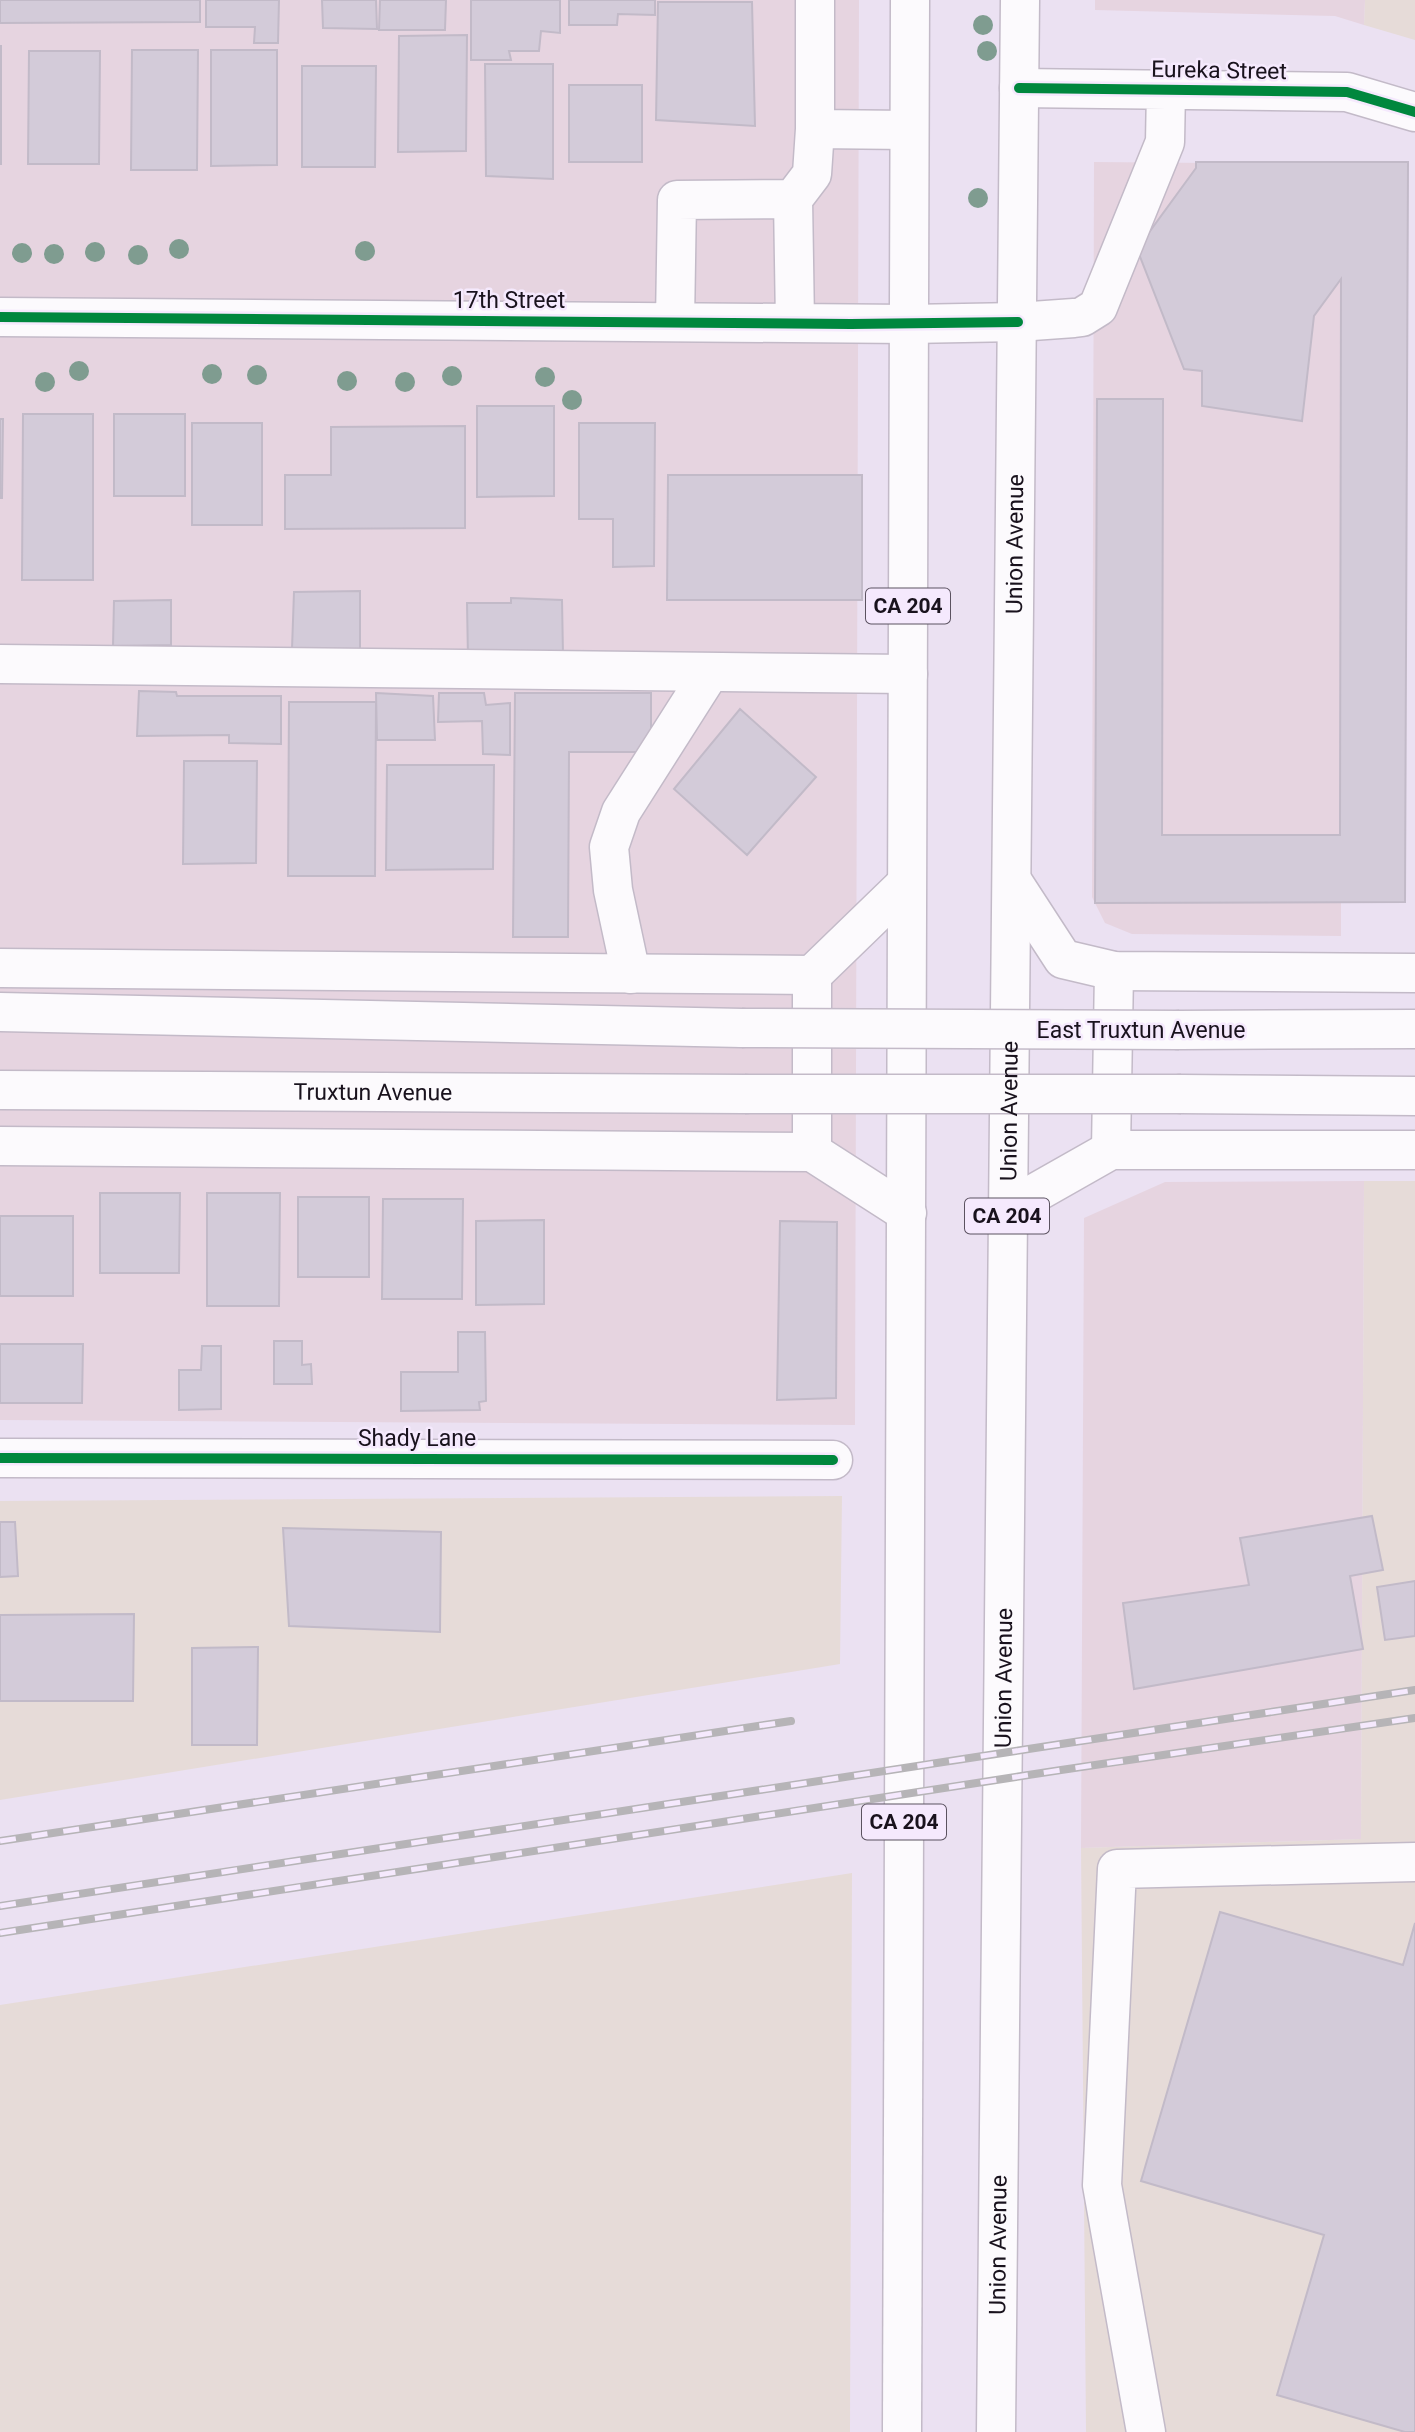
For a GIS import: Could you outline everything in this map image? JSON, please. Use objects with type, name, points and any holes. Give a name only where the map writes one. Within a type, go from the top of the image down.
[{"type":"main road","points":[[795,323],[793,200],[812,174],[815,129],[815,0]]},
{"type":"main road","name":"CA 204","points":[[902,2432],[910,0]]},
{"type":"main road","name":"Union Avenue","points":[[996,2432],[1020,0]]},
{"type":"main road","name":"Eureka Street","points":[[1019,88],[1348,92],[1415,112]]},
{"type":"main road","name":"17th Street","points":[[0,317],[909,324],[1018,322],[1082,317],[1098,307],[1165,142],[1167,90]]},
{"type":"main road","points":[[815,129],[909,130]]},
{"type":"main road","points":[[675,322],[677,200],[793,200]]},
{"type":"main road","points":[[0,664],[908,674]]},
{"type":"main road","points":[[631,974],[613,890],[609,847],[621,812],[710,672]]},
{"type":"main road","points":[[1013,882],[1063,959],[1114,971],[1415,973]]},
{"type":"main road","points":[[0,968],[813,975],[906,884]]},
{"type":"main road","points":[[1111,1150],[1114,971]]},
{"type":"main road","points":[[813,975],[813,1152]]},
{"type":"main road","name":"East Truxtun Avenue","points":[[0,1012],[742,1028],[1415,1029]]},
{"type":"main road","name":"Truxtun Avenue","points":[[0,1090],[1415,1096]]},
{"type":"main road","points":[[0,1146],[813,1152],[907,1213]]},
{"type":"main road","points":[[1007,1209],[1111,1150],[1415,1150]]},
{"type":"main road","name":"Shady Lane","points":[[0,1458],[833,1460]]},
{"type":"main road","points":[[1146,2432],[1102,2185],[1117,1869],[1415,1862]]},
{"type":"shaded area","points":[[0,0],[859,0],[855,1425],[0,1420]]},
{"type":"shaded area","points":[[1095,0],[1365,0],[1364,25],[1335,16],[1095,10]]},
{"type":"shaded area","points":[[1365,0],[1415,0],[1415,40],[1364,25]]},
{"type":"shaded area","points":[[1094,162],[1341,164],[1341,936],[1132,934],[1105,923],[1092,897]]},
{"type":"shaded area","points":[[1364,1181],[1361,1839],[1081,1848],[1084,1218],[1165,1182]]},
{"type":"shaded area","points":[[1364,1181],[1415,1181],[1415,2432],[1086,2432],[1081,1848],[1361,1839]]},
{"type":"shaded area","points":[[842,1496],[840,1664],[0,1800],[0,1501]]},
{"type":"shaded area","points":[[852,1873],[850,2432],[0,2432],[0,2005]]},
{"type":"building","points":[[0,0],[200,0],[200,22],[0,23]]},
{"type":"building","points":[[206,0],[279,0],[278,43],[254,43],[255,27],[206,27]]},
{"type":"building","points":[[322,0],[376,0],[377,29],[323,28]]},
{"type":"building","points":[[380,0],[446,0],[445,30],[379,30]]},
{"type":"building","points":[[471,0],[560,0],[560,33],[541,31],[539,51],[509,51],[511,60],[471,60]]},
{"type":"building","points":[[569,0],[655,0],[655,15],[618,14],[617,25],[569,25]]},
{"type":"building","points":[[658,2],[752,2],[755,126],[656,120]]},
{"type":"building","points":[[467,35],[466,151],[398,152],[399,36]]},
{"type":"building","points":[[1,46],[1,164],[0,164]]},
{"type":"building","points":[[132,50],[198,50],[197,170],[131,170]]},
{"type":"building","points":[[211,50],[277,50],[277,165],[211,166]]},
{"type":"building","points":[[29,51],[100,51],[99,164],[28,164]]},
{"type":"building","points":[[485,64],[553,64],[553,179],[486,176]]},
{"type":"building","points":[[302,66],[376,66],[375,167],[302,167]]},
{"type":"building","points":[[569,85],[642,85],[642,162],[569,162]]},
{"type":"building","points":[[1196,162],[1408,162],[1405,902],[1095,903],[1097,399],[1163,399],[1162,835],[1340,835],[1341,279],[1314,316],[1302,421],[1202,406],[1202,371],[1184,369],[1137,249],[1196,168]]},
{"type":"building","points":[[477,406],[554,406],[554,496],[477,497]]},
{"type":"building","points":[[23,414],[93,414],[93,580],[22,580]]},
{"type":"building","points":[[114,414],[185,414],[185,496],[114,496]]},
{"type":"building","points":[[0,419],[3,419],[2,498],[0,498]]},
{"type":"building","points":[[192,423],[262,423],[262,525],[192,525]]},
{"type":"building","points":[[579,423],[655,423],[654,566],[613,567],[613,519],[579,519]]},
{"type":"building","points":[[465,426],[465,528],[285,529],[285,475],[331,475],[331,427]]},
{"type":"building","points":[[668,475],[862,475],[862,600],[667,600]]},
{"type":"building","points":[[360,591],[360,650],[292,649],[294,592]]},
{"type":"building","points":[[511,598],[562,600],[563,655],[468,659],[467,603],[511,603]]},
{"type":"building","points":[[171,600],[171,645],[113,646],[114,601]]},
{"type":"building","points":[[139,691],[176,692],[177,696],[281,696],[281,744],[229,743],[229,735],[137,736]]},
{"type":"building","points":[[376,693],[433,696],[435,740],[377,740]]},
{"type":"building","points":[[439,693],[484,693],[486,705],[510,703],[510,755],[483,754],[482,721],[438,722]]},
{"type":"building","points":[[515,693],[651,693],[651,752],[569,752],[568,937],[513,937]]},
{"type":"building","points":[[289,702],[376,702],[375,876],[288,876]]},
{"type":"building","points":[[740,709],[816,777],[747,855],[674,789]]},
{"type":"building","points":[[184,761],[257,761],[256,863],[183,864]]},
{"type":"building","points":[[387,765],[494,765],[493,869],[386,870]]},
{"type":"building","points":[[100,1193],[180,1193],[179,1273],[100,1273]]},
{"type":"building","points":[[207,1193],[280,1193],[279,1306],[207,1306]]},
{"type":"building","points":[[298,1197],[369,1197],[369,1277],[298,1277]]},
{"type":"building","points":[[383,1199],[463,1199],[462,1299],[382,1299]]},
{"type":"building","points":[[0,1216],[73,1216],[73,1296],[0,1296]]},
{"type":"building","points":[[544,1220],[544,1304],[476,1305],[476,1221]]},
{"type":"building","points":[[780,1221],[837,1222],[836,1398],[777,1400]]},
{"type":"building","points":[[458,1332],[485,1332],[486,1401],[479,1402],[480,1410],[401,1411],[401,1372],[458,1372]]},
{"type":"building","points":[[274,1341],[302,1341],[302,1365],[311,1364],[312,1384],[274,1384]]},
{"type":"building","points":[[0,1344],[83,1344],[82,1403],[0,1403]]},
{"type":"building","points":[[202,1346],[221,1346],[221,1409],[179,1410],[179,1370],[201,1370]]},
{"type":"building","points":[[1372,1516],[1383,1570],[1350,1576],[1363,1649],[1134,1689],[1123,1603],[1249,1585],[1240,1538]]},
{"type":"building","points":[[0,1522],[15,1522],[18,1576],[0,1577]]},
{"type":"building","points":[[283,1528],[441,1532],[440,1632],[289,1626]]},
{"type":"building","points":[[1415,1581],[1415,1636],[1385,1640],[1377,1587]]},
{"type":"building","points":[[134,1614],[133,1701],[0,1701],[0,1615]]},
{"type":"building","points":[[258,1647],[257,1745],[192,1745],[192,1648]]},
{"type":"building","points":[[1220,1912],[1403,1965],[1415,1923],[1415,2432],[1405,2432],[1277,2395],[1324,2235],[1141,2181]]},
{"type":"railway","points":[[0,1906],[1415,1690]]},
{"type":"railway","points":[[0,1933],[1415,1718]]},
{"type":"railway","points":[[0,1841],[791,1721]]},
{"type":"cycle path","points":[[1019,88],[1347,92],[1415,112]]},
{"type":"cycle path","points":[[0,317],[851,324],[1018,322]]},
{"type":"cycle path","points":[[0,1458],[833,1460]]}]
